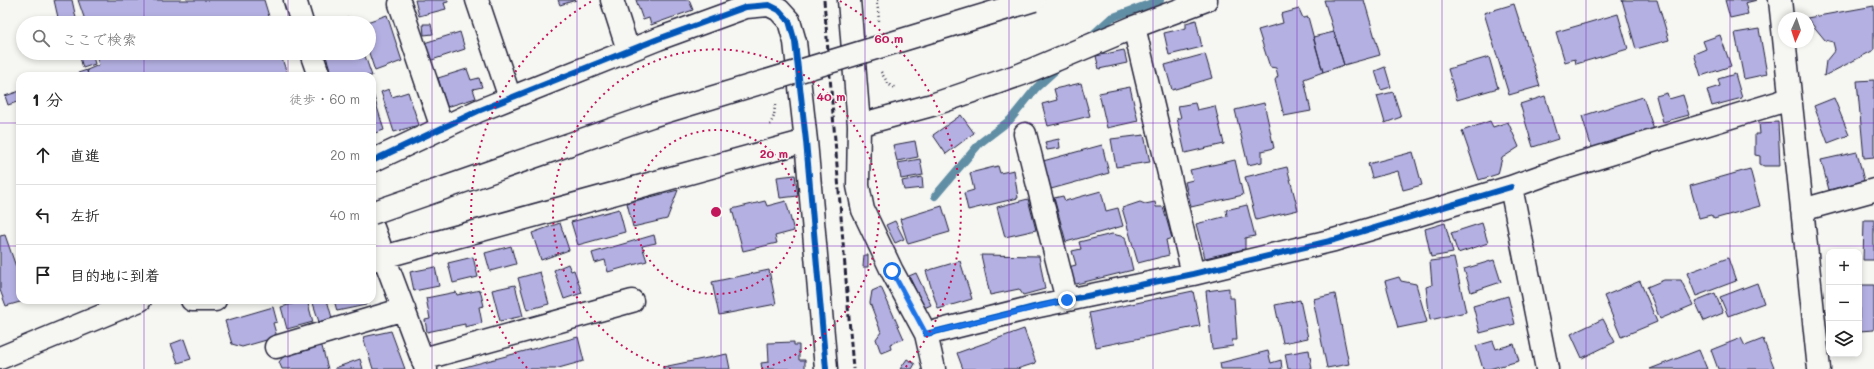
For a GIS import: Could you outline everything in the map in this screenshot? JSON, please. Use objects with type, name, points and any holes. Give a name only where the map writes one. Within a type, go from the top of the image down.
[{"type":"street","points":[[294,0],[300,16]]},
{"type":"street","points":[[477,0],[510,98]]},
{"type":"street","points":[[612,0],[628,50]]},
{"type":"street","points":[[849,0],[859,125],[858,186],[863,210],[892,271],[926,334],[934,369]]},
{"type":"street","points":[[376,212],[651,116],[1034,0]]},
{"type":"street","points":[[859,125],[932,105],[1022,74],[1134,27],[1206,0]]},
{"type":"street","points":[[1780,0],[1819,369]]},
{"type":"street","points":[[400,4],[442,128]]},
{"type":"street","points":[[376,159],[510,98],[628,50],[746,7],[769,5],[779,10],[789,21],[795,42],[806,141],[826,369]]},
{"type":"street","points":[[1134,27],[1193,274]]},
{"type":"street","points":[[314,60],[318,72]]},
{"type":"street","points":[[926,334],[1067,300],[1193,274],[1334,240],[1511,187],[1561,169],[1790,99]]},
{"type":"street","points":[[1025,134],[1067,300]]},
{"type":"street","points":[[379,259],[806,141]]},
{"type":"street","points":[[1511,187],[1547,369]]},
{"type":"street","points":[[1802,210],[1874,190]]},
{"type":"street","points":[[376,244],[379,259],[404,310],[424,364],[632,301]]},
{"type":"street","points":[[0,358],[130,304]]},
{"type":"street","points":[[276,347],[404,310]]},
{"type":"path","points":[[877,0],[877,16],[879,23]]},
{"type":"building","points":[[54,0],[72,0],[76,16],[58,16]]},
{"type":"building","points":[[78,0],[264,0],[269,16],[84,16]]},
{"type":"building","points":[[415,0],[448,0],[448,2],[444,3],[446,9],[419,16]]},
{"type":"building","points":[[558,0],[576,0],[560,5]]},
{"type":"building","points":[[636,0],[689,0],[693,10],[651,25],[649,18],[643,20]]},
{"type":"building","points":[[1324,0],[1364,0],[1380,55],[1344,65]]},
{"type":"building","points":[[1622,0],[1657,0],[1669,40],[1636,49]]},
{"type":"building","points":[[1725,0],[1757,0],[1745,3],[1748,14],[1730,18]]},
{"type":"building","points":[[1514,4],[1540,86],[1509,95],[1484,13]]},
{"type":"building","points":[[1874,6],[1874,50],[1824,76],[1826,61],[1835,50],[1833,42],[1825,40],[1814,27],[1814,17]]},
{"type":"building","points":[[1299,9],[1303,18],[1308,17],[1323,72],[1304,79],[1311,111],[1284,116],[1275,80],[1278,76],[1276,68],[1270,67],[1258,30],[1283,23],[1281,14]]},
{"type":"building","points":[[1618,14],[1628,49],[1576,64],[1575,59],[1565,62],[1556,32]]},
{"type":"building","points":[[387,15],[402,61],[375,71],[371,60],[376,60],[376,19]]},
{"type":"building","points":[[1196,20],[1202,47],[1169,55],[1164,33],[1186,28],[1186,23]]},
{"type":"building","points":[[423,24],[431,24],[433,34],[424,35]]},
{"type":"building","points":[[1759,29],[1767,74],[1744,79],[1735,33]]},
{"type":"building","points":[[460,32],[465,49],[429,61],[424,43]]},
{"type":"building","points":[[1334,32],[1344,65],[1323,72],[1313,37]]},
{"type":"building","points":[[1720,35],[1731,66],[1701,76],[1694,54],[1706,49],[1703,41]]},
{"type":"building","points":[[1124,50],[1127,63],[1099,69],[1096,56]]},
{"type":"building","points":[[1205,54],[1212,78],[1172,90],[1165,65]]},
{"type":"building","points":[[1489,57],[1498,88],[1457,100],[1448,69]]},
{"type":"building","points":[[81,60],[94,60],[95,64],[83,68]]},
{"type":"building","points":[[97,60],[282,60],[287,72],[87,72],[87,70],[99,65]]},
{"type":"building","points":[[327,60],[366,60],[371,72],[331,72]]},
{"type":"building","points":[[1385,67],[1391,87],[1381,90],[1375,71]]},
{"type":"building","points":[[467,69],[471,80],[479,78],[482,87],[473,89],[476,98],[447,107],[438,78]]},
{"type":"building","points":[[1735,74],[1742,98],[1712,106],[1707,90],[1720,86],[1718,79]]},
{"type":"building","points":[[1874,80],[1874,157],[1864,158],[1857,81]]},
{"type":"building","points":[[1081,83],[1090,116],[1048,126],[1042,104],[1057,100],[1054,89]]},
{"type":"building","points":[[1130,87],[1138,121],[1107,128],[1099,93]]},
{"type":"building","points":[[389,89],[392,97],[408,92],[419,125],[394,132],[381,92]]},
{"type":"building","points":[[16,92],[16,102],[8,105],[5,96]]},
{"type":"building","points":[[1393,92],[1401,117],[1385,123],[1377,96]]},
{"type":"building","points":[[1667,93],[1669,99],[1683,95],[1689,115],[1663,122],[1656,96]]},
{"type":"building","points":[[1545,96],[1558,139],[1533,147],[1520,104]]},
{"type":"building","points":[[1643,97],[1654,130],[1592,149],[1582,116]]},
{"type":"building","points":[[1834,98],[1849,135],[1828,143],[1814,106]]},
{"type":"building","points":[[376,103],[384,130],[376,133]]},
{"type":"building","points":[[1195,103],[1197,110],[1215,106],[1224,144],[1185,153],[1177,118],[1181,118],[1178,106]]},
{"type":"building","points":[[1264,103],[1274,148],[1262,151],[1262,162],[1248,165],[1235,110]]},
{"type":"building","points":[[961,115],[974,133],[946,154],[933,135]]},
{"type":"building","points":[[1490,121],[1493,127],[1508,122],[1519,147],[1502,158],[1498,174],[1479,180],[1462,131]]},
{"type":"building","points":[[1778,122],[1780,166],[1764,166],[1760,164],[1760,156],[1755,155],[1755,134],[1760,134],[1759,123]]},
{"type":"building","points":[[1144,135],[1150,162],[1116,167],[1111,139]]},
{"type":"building","points":[[1059,139],[1060,148],[1047,150],[1045,142]]},
{"type":"building","points":[[915,141],[918,157],[897,161],[893,145]]},
{"type":"building","points":[[1102,145],[1109,173],[1051,189],[1043,161]]},
{"type":"building","points":[[1413,152],[1422,185],[1403,190],[1398,171],[1372,178],[1368,164]]},
{"type":"building","points":[[1857,152],[1864,181],[1829,190],[1821,160]]},
{"type":"building","points":[[920,159],[923,175],[901,179],[898,163]]},
{"type":"building","points":[[1235,160],[1243,195],[1191,207],[1185,182],[1193,180],[1190,170]]},
{"type":"building","points":[[998,166],[1000,173],[1014,170],[1018,198],[968,210],[964,193],[974,190],[970,173]]},
{"type":"building","points":[[1287,167],[1298,210],[1256,220],[1245,177]]},
{"type":"building","points":[[1750,169],[1760,206],[1714,219],[1711,215],[1699,218],[1690,186]]},
{"type":"building","points":[[795,175],[798,196],[780,198],[777,177]]},
{"type":"building","points":[[922,177],[923,188],[904,190],[902,181]]},
{"type":"building","points":[[678,190],[667,219],[633,227],[627,203]]},
{"type":"building","points":[[1101,191],[1106,211],[1118,208],[1123,226],[1066,242],[1054,198],[1063,196],[1065,201]]},
{"type":"building","points":[[1028,199],[1036,230],[1005,237],[997,207]]},
{"type":"building","points":[[765,201],[767,206],[786,201],[794,231],[775,236],[777,243],[743,251],[732,209]]},
{"type":"building","points":[[1140,202],[1145,204],[1155,202],[1156,207],[1163,207],[1172,238],[1166,240],[1169,255],[1138,263],[1122,208]]},
{"type":"building","points":[[1247,205],[1255,236],[1245,238],[1245,249],[1205,258],[1196,224],[1227,216],[1226,210]]},
{"type":"building","points":[[942,206],[950,232],[908,244],[900,219]]},
{"type":"building","points":[[619,209],[625,232],[578,245],[571,222]]},
{"type":"building","points":[[1864,220],[1874,220],[1874,260],[1863,260]]},
{"type":"building","points":[[895,221],[904,239],[895,243],[886,225]]},
{"type":"building","points":[[560,223],[569,250],[541,260],[532,233]]},
{"type":"building","points":[[1445,223],[1453,253],[1431,257],[1425,229]]},
{"type":"building","points":[[1482,223],[1488,243],[1458,253],[1451,233]]},
{"type":"building","points":[[1112,234],[1125,237],[1133,270],[1072,285],[1068,267],[1076,265],[1072,251],[1081,249],[1079,242]]},
{"type":"building","points":[[5,235],[16,267],[16,303],[6,306],[0,290],[0,236]]},
{"type":"building","points":[[654,235],[656,243],[642,246],[647,261],[608,272],[605,260],[595,263],[592,253]]},
{"type":"building","points":[[511,246],[516,264],[490,271],[485,253]]},
{"type":"building","points":[[864,255],[868,255],[868,267],[863,267]]},
{"type":"building","points":[[981,255],[1039,256],[1045,289],[1023,295],[1019,289],[990,295]]},
{"type":"building","points":[[473,257],[478,277],[453,283],[448,263]]},
{"type":"building","points":[[1454,258],[1466,312],[1430,320],[1426,287],[1432,285],[1430,261]]},
{"type":"building","points":[[1728,258],[1736,281],[1696,296],[1687,273]]},
{"type":"building","points":[[1494,260],[1501,282],[1471,292],[1464,269]]},
{"type":"building","points":[[960,261],[972,299],[938,309],[926,271]]},
{"type":"building","points":[[568,264],[571,271],[574,270],[582,293],[564,299],[554,270]]},
{"type":"building","points":[[435,267],[439,286],[414,291],[410,272]]},
{"type":"building","points":[[769,270],[776,304],[719,315],[712,282]]},
{"type":"building","points":[[540,272],[549,304],[527,310],[518,278]]},
{"type":"building","points":[[916,273],[931,305],[924,308],[909,276]]},
{"type":"building","points":[[1399,277],[1401,281],[1416,284],[1427,322],[1398,328],[1385,281]]},
{"type":"building","points":[[1664,280],[1681,280],[1693,305],[1660,319],[1647,287]]},
{"type":"building","points":[[1640,281],[1657,322],[1621,337],[1604,296]]},
{"type":"building","points":[[1757,283],[1764,303],[1728,316],[1720,297]]},
{"type":"building","points":[[515,285],[523,316],[500,321],[492,290]]},
{"type":"building","points":[[1862,285],[1874,285],[1874,330],[1862,331]]},
{"type":"building","points":[[881,287],[904,339],[890,344],[891,349],[881,353],[876,339],[881,332],[870,303],[872,291]]},
{"type":"building","points":[[1229,288],[1229,298],[1234,298],[1237,340],[1232,340],[1233,346],[1212,349],[1206,291]]},
{"type":"building","points":[[480,290],[484,306],[479,307],[482,323],[465,327],[465,324],[427,332],[425,320],[430,319],[426,298],[456,292],[457,295]]},
{"type":"building","points":[[1193,291],[1200,326],[1096,347],[1089,313]]},
{"type":"building","points":[[1715,293],[1723,313],[1704,321],[1695,301]]},
{"type":"building","points":[[1335,294],[1349,364],[1327,368],[1313,299]]},
{"type":"building","points":[[1508,296],[1515,324],[1480,333],[1473,306]]},
{"type":"building","points":[[1300,300],[1308,338],[1283,343],[1275,305]]},
{"type":"building","points":[[292,304],[308,304],[313,322],[287,329],[281,307]]},
{"type":"building","points":[[313,304],[328,304],[332,318],[319,322]]},
{"type":"building","points":[[335,304],[366,304],[366,305],[337,311]]},
{"type":"building","points":[[273,307],[277,322],[273,323],[277,337],[242,347],[232,344],[225,321]]},
{"type":"building","points":[[1603,319],[1615,342],[1582,358],[1571,334]]},
{"type":"building","points":[[1024,329],[1036,363],[1017,369],[963,369],[957,353]]},
{"type":"building","points":[[391,331],[405,369],[373,369],[363,337]]},
{"type":"building","points":[[578,337],[584,361],[555,369],[457,369]]},
{"type":"building","points":[[1741,338],[1745,346],[1763,339],[1774,367],[1770,369],[1718,369],[1711,350]]},
{"type":"building","points":[[184,339],[191,359],[178,363],[171,344]]},
{"type":"building","points":[[1493,341],[1496,349],[1514,344],[1519,361],[1489,369],[1483,369],[1476,346]]},
{"type":"building","points":[[794,342],[794,345],[799,345],[799,360],[805,360],[805,369],[762,369],[761,363],[769,362],[768,343]]},
{"type":"building","points":[[321,343],[328,369],[282,369],[279,362],[287,352]]},
{"type":"building","points":[[1309,350],[1312,369],[1288,369],[1285,354]]},
{"type":"building","points":[[1699,350],[1707,369],[1650,369]]},
{"type":"building","points":[[1268,351],[1271,363],[1281,360],[1282,369],[1221,369],[1220,363]]},
{"type":"building","points":[[727,354],[730,369],[663,369],[663,367]]},
{"type":"building","points":[[360,359],[363,369],[335,369],[335,368]]},
{"type":"building","points":[[907,359],[915,364],[912,369],[900,369]]},
{"type":"waterway","points":[[1089,38],[1111,18],[1160,0]]},
{"type":"waterway","points":[[935,196],[980,143],[1010,120],[1036,88],[1059,67]]},
{"type":"railway","points":[[824,0],[853,369]]},
{"type":"cycle path","points":[[376,159],[478,111],[658,39],[746,7],[769,5],[779,10],[789,21],[795,42],[806,141],[826,369]]},
{"type":"cycle path","points":[[926,334],[1034,307],[1193,274],[1334,240],[1511,187]]},
{"type":"route","points":[[892,271],[926,334],[1067,300]]}]
